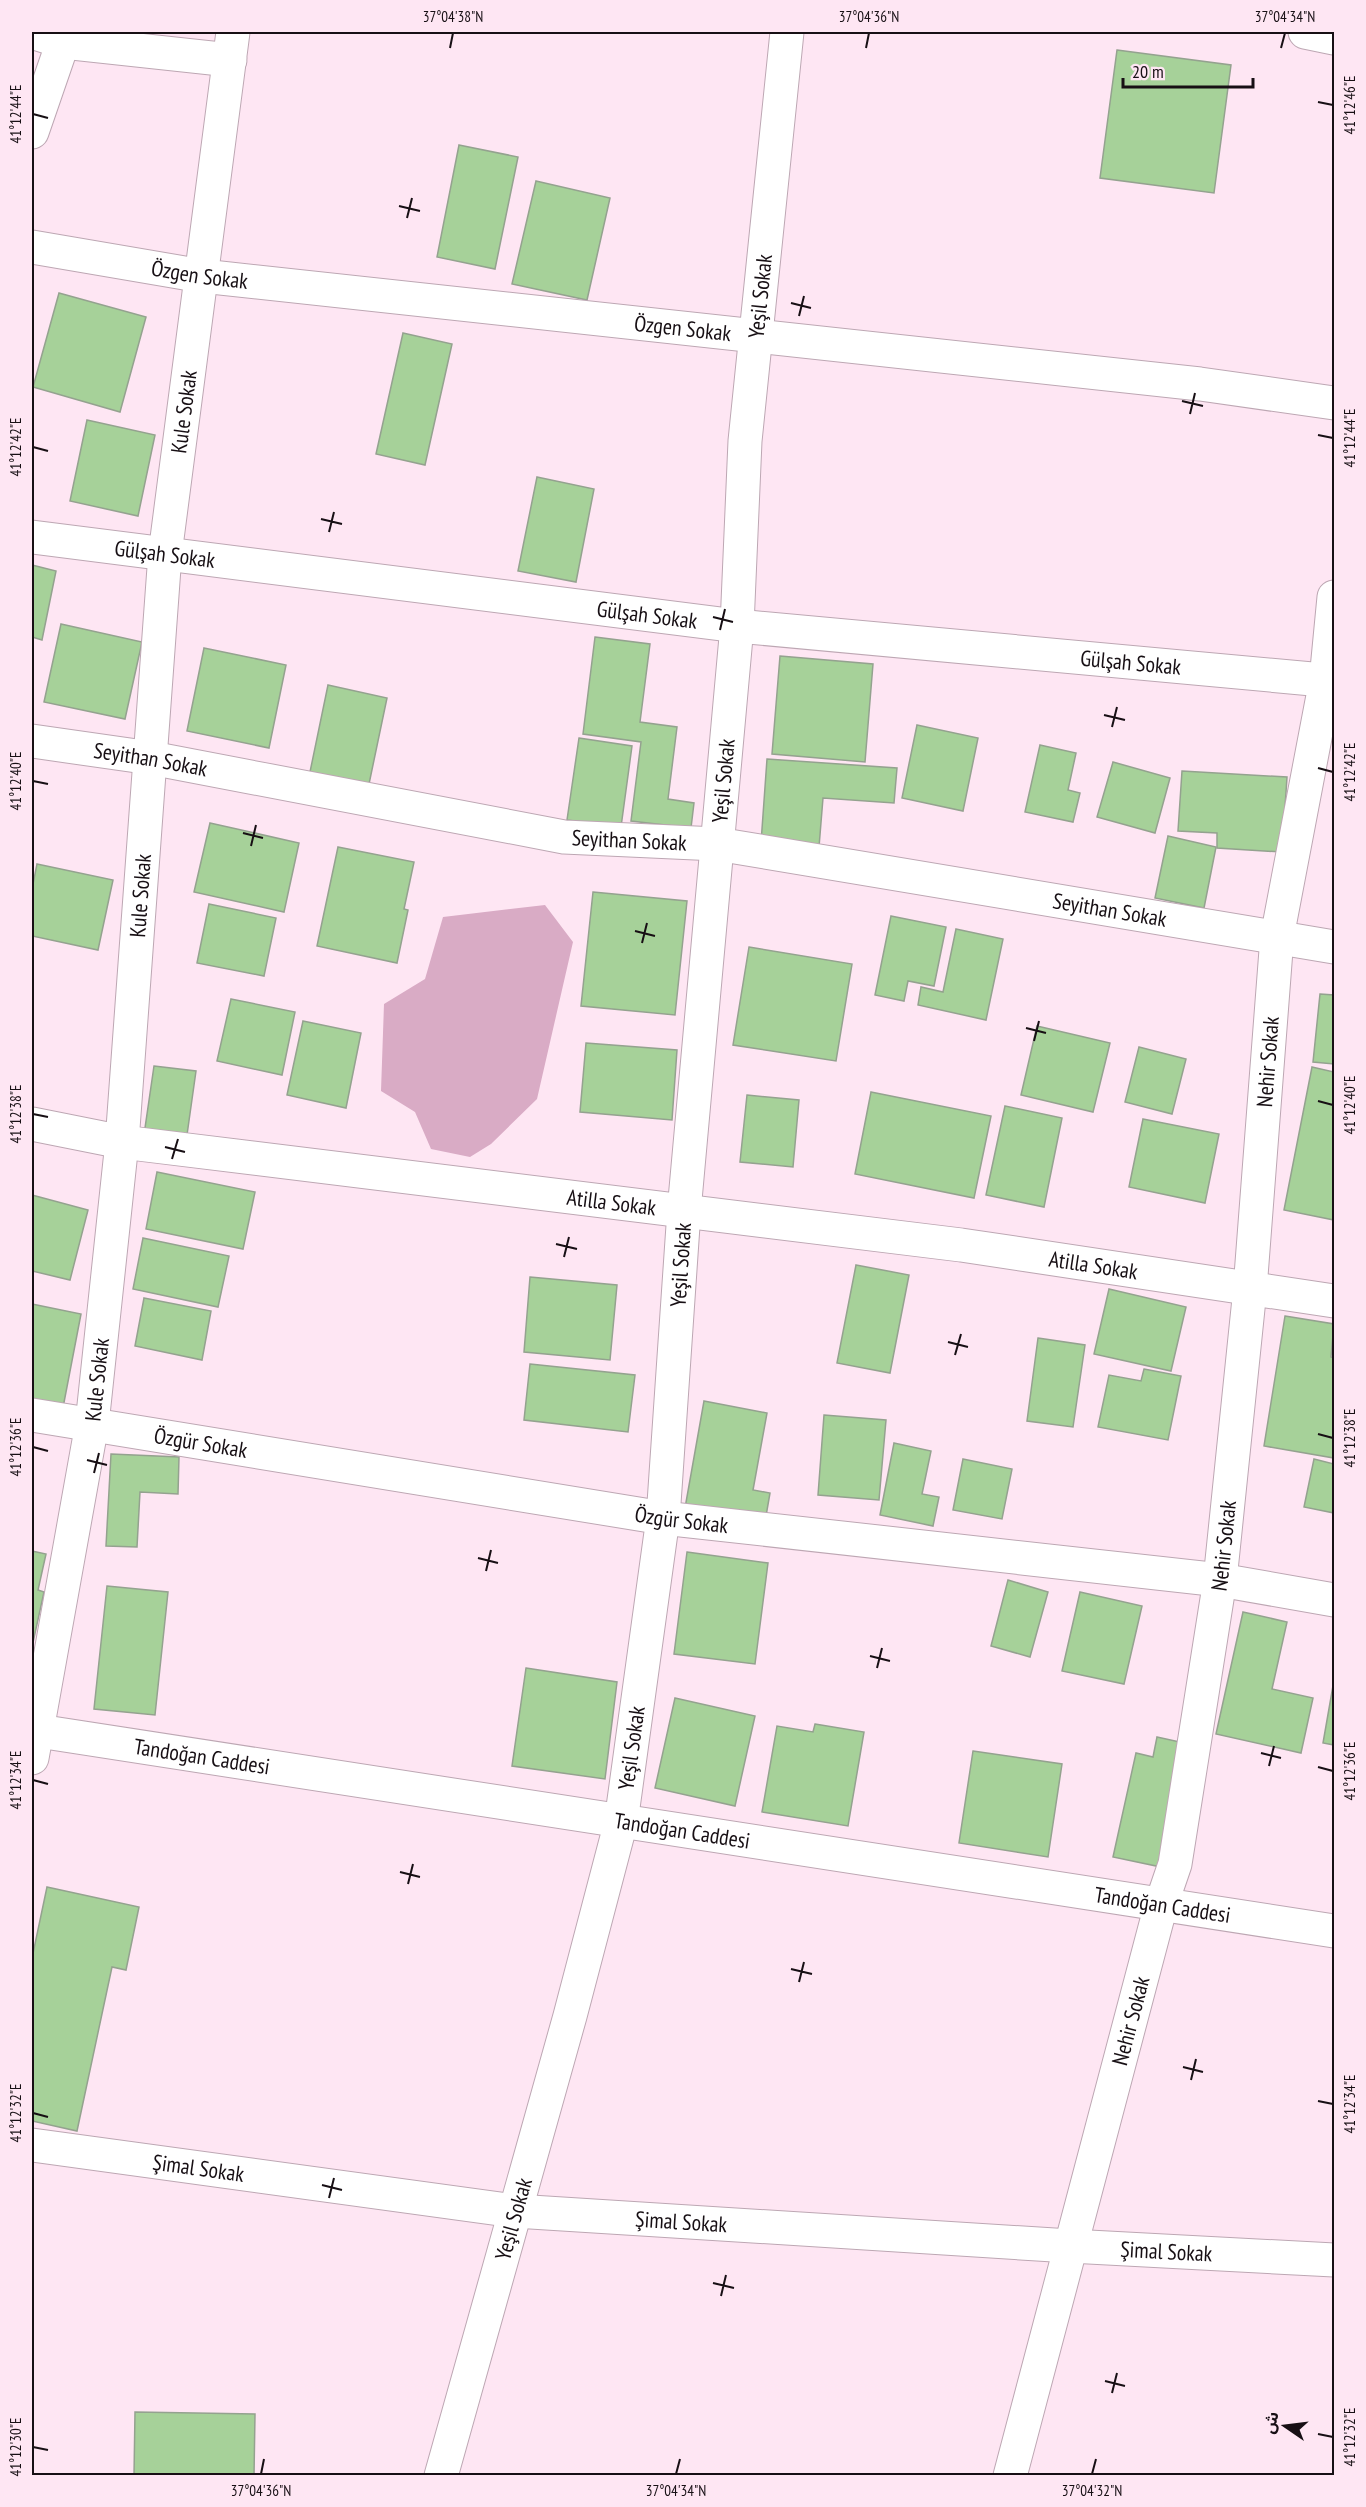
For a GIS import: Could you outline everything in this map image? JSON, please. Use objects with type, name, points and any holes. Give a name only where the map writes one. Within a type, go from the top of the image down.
[{"type":"street","points":[[32,32],[63,42],[232,46]]},
{"type":"street","name":"Yeşil Sokak","points":[[441,2475],[621,1822],[663,1518],[684,1211],[737,627],[745,441],[787,32]]},
{"type":"street","points":[[1305,32],[1335,38]]},
{"type":"street","points":[[32,132],[63,42]]},
{"type":"street","name":"Kule Sokak","points":[[33,1739],[92,1424],[122,1142],[165,554],[232,46]]},
{"type":"street","name":"Özgen Sokak","points":[[32,247],[202,276],[756,338],[1200,384],[1335,403]]},
{"type":"street","name":"Gülşah Sokak","points":[[32,537],[737,627],[1330,680]]},
{"type":"street","name":"Nehir Sokak","points":[[1010,2475],[1161,1905],[1175,1864],[1220,1580],[1250,1289],[1277,938],[1330,680],[1335,597]]},
{"type":"street","name":"Seyithan Sokak","points":[[32,741],[151,758],[564,837],[717,844],[1335,947]]},
{"type":"street","name":"Atilla Sokak","points":[[32,1125],[122,1142],[961,1245],[1335,1301]]},
{"type":"street","name":"Özgür Sokak","points":[[32,1415],[663,1518],[1220,1580],[1335,1600]]},
{"type":"street","name":"Tandoğan Caddesi","points":[[33,1739],[621,1822],[1335,1931]]},
{"type":"street","name":"Şimal Sokak","points":[[32,2145],[515,2211],[1070,2247],[1335,2260]]},
{"type":"shaded area","points":[[545,905],[573,942],[537,1099],[491,1144],[470,1157],[431,1149],[415,1112],[381,1091],[384,1004],[425,979],[443,917]]},
{"type":"building","points":[[1117,50],[1231,65],[1214,193],[1100,178]]},
{"type":"building","points":[[459,145],[518,157],[495,269],[437,257]]},
{"type":"building","points":[[536,181],[610,198],[587,300],[512,284]]},
{"type":"building","points":[[59,293],[146,317],[120,412],[33,387]]},
{"type":"building","points":[[403,333],[452,344],[425,465],[376,454]]},
{"type":"building","points":[[87,420],[155,435],[138,516],[70,501]]},
{"type":"building","points":[[537,477],[594,489],[576,582],[518,571]]},
{"type":"building","points":[[32,565],[56,571],[42,640],[32,637]]},
{"type":"building","points":[[61,624],[142,642],[125,719],[44,702]]},
{"type":"building","points":[[595,637],[650,644],[640,722],[677,727],[668,799],[694,803],[691,828],[631,821],[641,742],[583,734]]},
{"type":"building","points":[[204,648],[286,665],[269,748],[187,731]]},
{"type":"building","points":[[780,656],[873,664],[865,762],[772,754]]},
{"type":"building","points":[[328,685],[387,698],[369,784],[310,772]]},
{"type":"building","points":[[917,725],[978,738],[963,811],[902,798]]},
{"type":"building","points":[[579,738],[632,746],[621,827],[567,820]]},
{"type":"building","points":[[1040,745],[1076,753],[1068,790],[1080,793],[1073,822],[1025,812]]},
{"type":"building","points":[[767,759],[897,768],[894,803],[823,798],[819,847],[761,843]]},
{"type":"building","points":[[1113,762],[1170,778],[1155,833],[1097,817]]},
{"type":"building","points":[[1182,771],[1287,777],[1282,852],[1217,848],[1217,833],[1178,831]]},
{"type":"building","points":[[210,823],[299,843],[284,912],[194,892]]},
{"type":"building","points":[[1168,836],[1216,847],[1204,908],[1155,898]]},
{"type":"building","points":[[338,847],[414,862],[404,909],[408,910],[397,963],[317,946]]},
{"type":"building","points":[[37,864],[113,880],[98,950],[32,936],[32,889]]},
{"type":"building","points":[[593,892],[687,901],[675,1015],[581,1006]]},
{"type":"building","points":[[209,904],[276,918],[264,976],[197,963]]},
{"type":"building","points":[[891,916],[946,927],[934,986],[908,981],[904,1001],[875,995]]},
{"type":"building","points":[[956,929],[1003,939],[986,1020],[918,1005],[921,987],[943,992]]},
{"type":"building","points":[[749,947],[852,964],[836,1061],[733,1045]]},
{"type":"building","points":[[1320,994],[1334,995],[1334,1064],[1313,1062]]},
{"type":"building","points":[[231,999],[295,1012],[282,1075],[217,1061]]},
{"type":"building","points":[[303,1021],[361,1033],[346,1108],[287,1095]]},
{"type":"building","points":[[1037,1026],[1110,1043],[1093,1112],[1021,1095]]},
{"type":"building","points":[[586,1043],[677,1050],[672,1120],[580,1112]]},
{"type":"building","points":[[1139,1047],[1186,1059],[1172,1114],[1125,1102]]},
{"type":"building","points":[[154,1066],[196,1071],[186,1142],[144,1135]]},
{"type":"building","points":[[1312,1067],[1334,1072],[1334,1220],[1284,1210]]},
{"type":"building","points":[[871,1092],[991,1116],[974,1198],[855,1174]]},
{"type":"building","points":[[747,1095],[799,1100],[793,1167],[740,1162]]},
{"type":"building","points":[[1005,1106],[1062,1118],[1044,1207],[986,1195]]},
{"type":"building","points":[[1143,1119],[1219,1134],[1205,1203],[1129,1187]]},
{"type":"building","points":[[157,1172],[255,1192],[243,1249],[146,1229]]},
{"type":"building","points":[[32,1195],[88,1210],[70,1280],[32,1271]]},
{"type":"building","points":[[143,1238],[229,1256],[218,1307],[133,1289]]},
{"type":"building","points":[[856,1265],[909,1275],[890,1373],[837,1363]]},
{"type":"building","points":[[530,1277],[617,1285],[610,1360],[524,1352]]},
{"type":"building","points":[[1109,1289],[1186,1307],[1171,1371],[1094,1354]]},
{"type":"building","points":[[144,1298],[211,1311],[202,1360],[135,1346]]},
{"type":"building","points":[[32,1304],[81,1314],[61,1418],[32,1412]]},
{"type":"building","points":[[1285,1316],[1334,1324],[1331,1357],[1334,1358],[1334,1458],[1264,1446]]},
{"type":"building","points":[[1038,1338],[1085,1345],[1073,1427],[1027,1421]]},
{"type":"building","points":[[530,1364],[635,1375],[628,1432],[524,1420]]},
{"type":"building","points":[[1144,1369],[1181,1376],[1168,1440],[1098,1427],[1109,1375],[1141,1381]]},
{"type":"building","points":[[704,1401],[767,1413],[753,1490],[770,1493],[765,1522],[685,1508]]},
{"type":"building","points":[[824,1415],[886,1420],[879,1500],[818,1495]]},
{"type":"building","points":[[894,1443],[931,1451],[922,1494],[939,1497],[933,1526],[880,1515]]},
{"type":"building","points":[[111,1454],[179,1457],[178,1494],[140,1492],[137,1547],[106,1546]]},
{"type":"building","points":[[963,1459],[1012,1469],[1002,1519],[953,1510]]},
{"type":"building","points":[[1314,1459],[1334,1464],[1334,1513],[1304,1507]]},
{"type":"building","points":[[32,1551],[46,1554],[38,1590],[44,1592],[32,1647]]},
{"type":"building","points":[[687,1552],[768,1563],[755,1664],[674,1654]]},
{"type":"building","points":[[1008,1580],[1048,1592],[1030,1657],[991,1646]]},
{"type":"building","points":[[107,1586],[168,1592],[155,1715],[94,1709]]},
{"type":"building","points":[[1080,1592],[1142,1606],[1124,1684],[1062,1671]]},
{"type":"building","points":[[1243,1612],[1287,1622],[1272,1689],[1313,1698],[1301,1753],[1216,1734]]},
{"type":"building","points":[[526,1668],[617,1682],[605,1779],[512,1766]]},
{"type":"building","points":[[1334,1680],[1334,1745],[1323,1743]]},
{"type":"building","points":[[675,1698],[755,1716],[735,1806],[655,1788]]},
{"type":"building","points":[[815,1724],[864,1732],[848,1826],[762,1812],[777,1726],[813,1732]]},
{"type":"building","points":[[1157,1737],[1189,1744],[1161,1867],[1113,1857],[1136,1753],[1153,1757]]},
{"type":"building","points":[[973,1751],[1062,1764],[1048,1857],[959,1843]]},
{"type":"building","points":[[47,1887],[139,1907],[126,1970],[112,1967],[77,2131],[32,2121],[32,1958]]},
{"type":"building","points":[[135,2412],[255,2414],[254,2476],[134,2476]]}]
